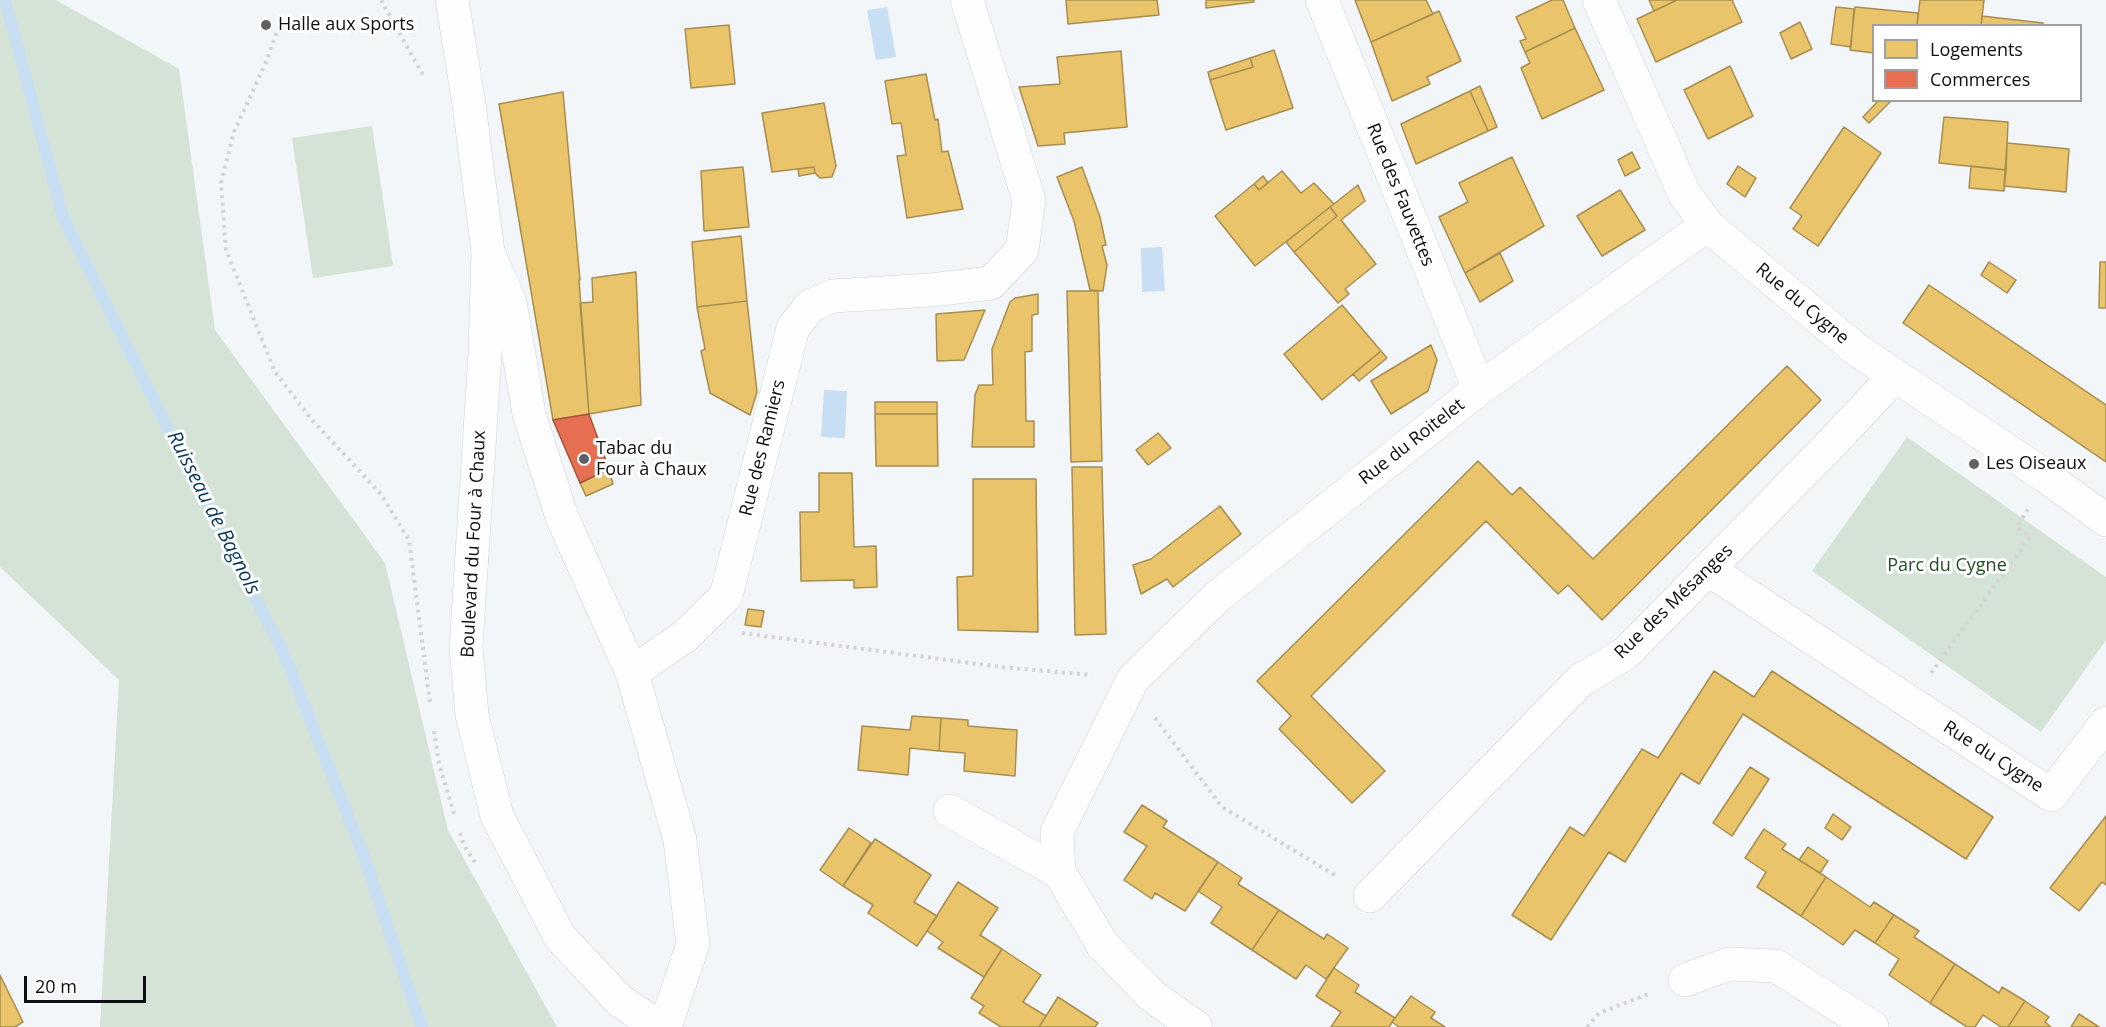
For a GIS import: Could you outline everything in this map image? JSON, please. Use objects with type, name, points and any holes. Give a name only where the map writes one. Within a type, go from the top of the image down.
[{"type":"street","name":"Boulevard du Four à Chaux","points":[[452,0],[469,104],[488,252],[485,354],[465,647],[472,715],[497,816],[560,937],[620,1001],[658,1027]]},
{"type":"street","name":"Rue des Ramiers","points":[[632,673],[685,636],[726,596],[793,328],[810,306],[833,296],[931,290],[991,283],[1022,250],[1029,200],[967,0]]},
{"type":"street","name":"Rue des Fauvettes","points":[[1322,0],[1479,389]]},
{"type":"street","name":"Rue du Cygne","points":[[1599,0],[1684,193],[1707,225],[1857,350],[2048,478],[2106,520]]},
{"type":"street","name":"Rue du Roitelet","points":[[1059,872],[1057,832],[1133,679],[1217,597],[1479,389],[1707,225]]},
{"type":"street","points":[[488,252],[510,302],[530,414],[562,518],[632,673],[680,840],[693,944],[665,1027]]},
{"type":"street","name":"Rue des Mésanges","points":[[1370,896],[1581,680],[1626,654],[1894,376]]},
{"type":"street","name":"Rue du Cygne","points":[[1709,570],[2051,795],[2106,723]]},
{"type":"street","points":[[950,811],[1059,872],[1102,944],[1152,996],[1196,1027]]},
{"type":"street","points":[[1685,980],[1729,964],[1776,966],[1872,1027]]},
{"type":"path","points":[[381,0],[425,78]]},
{"type":"path","points":[[279,26],[266,62],[234,132],[221,183],[226,250],[275,372],[312,420],[381,494],[408,540],[431,710]]},
{"type":"path","points":[[1908,701],[2030,537],[2017,527],[2048,478]]},
{"type":"path","points":[[734,632],[1000,667],[1133,679]]},
{"type":"path","points":[[1153,716],[1222,807],[1370,896]]},
{"type":"path","points":[[433,721],[439,764],[464,845],[483,875]]},
{"type":"path","points":[[1587,1027],[1599,1013],[1685,980]]},
{"type":"green space","points":[[0,0],[56,0],[179,69],[215,330],[385,563],[448,830],[557,1027],[100,1027],[119,680],[0,567]]},
{"type":"green space","points":[[372,126],[393,266],[313,278],[292,138]]},
{"type":"green space","name":"Parc du Cygne","points":[[1907,437],[2106,577],[2106,640],[2041,732],[1812,571]]},
{"type":"water","points":[[887,7],[896,57],[876,60],[867,10]]},
{"type":"water","points":[[1162,247],[1165,291],[1142,292],[1141,248]]},
{"type":"water","points":[[824,390],[847,391],[845,438],[821,437]]},
{"type":"building: Logements","points":[[1066,0],[1157,0],[1159,15],[1068,24]]},
{"type":"building: Logements","points":[[1206,0],[1254,0],[1254,2],[1206,8]]},
{"type":"building: Logements","points":[[1355,0],[1426,0],[1433,14],[1371,42]]},
{"type":"building: Logements","points":[[1552,0],[1563,0],[1575,28],[1525,52],[1520,41],[1526,39],[1516,17]]},
{"type":"building: Logements","points":[[1649,0],[1677,0],[1654,11]]},
{"type":"building: Logements","points":[[1677,0],[1732,0],[1742,22],[1656,62],[1637,19]]},
{"type":"building: Logements","points":[[1920,0],[1984,0],[1981,24],[1917,24]]},
{"type":"building: Logements","points":[[1836,7],[1854,9],[1851,47],[1831,44]]},
{"type":"building: Logements","points":[[1855,7],[1918,13],[1917,24],[1872,24],[1872,53],[1850,50]]},
{"type":"building: Logements","points":[[1439,11],[1461,61],[1427,77],[1430,84],[1392,101],[1371,42]]},
{"type":"building: Logements","points":[[1982,16],[2043,23],[2043,24],[1981,24]]},
{"type":"building: Logements","points":[[1800,22],[1812,49],[1791,59],[1780,33]]},
{"type":"building: Logements","points":[[729,25],[735,84],[691,88],[685,29]]},
{"type":"building: Logements","points":[[1575,28],[1604,90],[1542,119],[1521,68],[1530,63],[1525,52]]},
{"type":"building: Logements","points":[[1274,50],[1293,108],[1226,130],[1210,80],[1253,67],[1250,58]]},
{"type":"building: Logements","points":[[1121,51],[1127,127],[1064,133],[1065,144],[1038,146],[1019,87],[1060,84],[1057,57]]},
{"type":"building: Logements","points":[[1250,58],[1253,67],[1210,80],[1208,72]]},
{"type":"building: Logements","points":[[1730,66],[1753,116],[1708,139],[1684,90]]},
{"type":"building: Logements","points":[[926,74],[935,120],[938,119],[942,152],[948,151],[963,209],[907,218],[897,156],[906,155],[901,123],[892,124],[885,81]]},
{"type":"building: Logements","points":[[1480,86],[1497,127],[1488,131],[1470,91]]},
{"type":"building: Logements","points":[[1470,91],[1488,131],[1416,164],[1401,124]]},
{"type":"building: Logements","points":[[563,92],[580,280],[589,414],[553,420],[499,104]]},
{"type":"building: Logements","points":[[1877,102],[1890,102],[1869,123],[1863,117]]},
{"type":"building: Logements","points":[[824,103],[836,166],[832,177],[820,178],[815,173],[814,167],[772,172],[762,113]]},
{"type":"building: Logements","points":[[1944,117],[2008,122],[2006,170],[1939,163]]},
{"type":"building: Logements","points":[[1844,127],[1881,153],[1818,246],[1793,229],[1802,216],[1790,208]]},
{"type":"building: Logements","points":[[2007,143],[2069,149],[2066,192],[2004,186]]},
{"type":"building: Logements","points":[[1632,152],[1640,168],[1625,176],[1618,160]]},
{"type":"building: Logements","points":[[1512,157],[1544,226],[1465,273],[1439,217],[1468,202],[1459,183]]},
{"type":"building: Logements","points":[[1738,166],[1756,178],[1745,197],[1727,184]]},
{"type":"building: Logements","points":[[1971,166],[2006,170],[2004,191],[1969,188]]},
{"type":"building: Logements","points":[[743,167],[749,227],[704,231],[701,171]]},
{"type":"building: Logements","points":[[814,167],[815,173],[799,176],[798,169]]},
{"type":"building: Logements","points":[[1082,167],[1100,217],[1106,245],[1102,246],[1107,265],[1103,291],[1090,290],[1074,221],[1057,177]]},
{"type":"building: Logements","points":[[1282,171],[1301,193],[1314,183],[1334,204],[1255,266],[1215,216],[1254,184],[1259,190]]},
{"type":"building: Logements","points":[[1263,176],[1268,183],[1259,190],[1254,184]]},
{"type":"building: Logements","points":[[1358,185],[1365,201],[1341,220],[1376,264],[1345,289],[1349,294],[1338,303],[1294,252],[1337,216],[1330,207]]},
{"type":"building: Logements","points":[[1620,190],[1645,230],[1602,256],[1577,216]]},
{"type":"building: Logements","points":[[1330,207],[1337,216],[1294,252],[1286,242]]},
{"type":"building: Logements","points":[[741,236],[747,301],[697,307],[692,242]]},
{"type":"building: Logements","points":[[1500,253],[1513,281],[1480,302],[1465,273]]},
{"type":"building: Logements","points":[[1989,262],[2016,280],[2007,293],[1981,275]]},
{"type":"building: Logements","points":[[2100,262],[2106,262],[2106,308],[2099,308]]},
{"type":"building: Logements","points":[[636,272],[641,405],[589,414],[580,303],[593,302],[592,278]]},
{"type":"building: Logements","points":[[1929,285],[2106,405],[2106,462],[1903,323]]},
{"type":"building: Logements","points":[[1067,291],[1098,291],[1102,461],[1071,462]]},
{"type":"building: Logements","points":[[1038,294],[1038,314],[1032,315],[1032,351],[1025,352],[1026,421],[1034,421],[1034,447],[972,447],[975,395],[979,385],[993,385],[992,349],[1010,302],[1015,298]]},
{"type":"building: Logements","points":[[747,301],[757,392],[750,415],[710,393],[701,351],[705,349],[697,307]]},
{"type":"building: Logements","points":[[1342,305],[1381,351],[1322,400],[1284,354]]},
{"type":"building: Logements","points":[[985,310],[964,360],[937,361],[936,314]]},
{"type":"building: Logements","points":[[1431,345],[1437,360],[1428,391],[1391,414],[1371,381]]},
{"type":"building: Logements","points":[[1381,351],[1387,358],[1359,381],[1353,374]]},
{"type":"building: Logements","points":[[1787,366],[1821,400],[1602,620],[1568,585],[1558,594],[1486,521],[1311,696],[1385,771],[1352,803],[1279,729],[1291,716],[1257,681],[1478,461],[1512,495],[1520,487],[1593,559]]},
{"type":"building: Logements","points":[[875,402],[937,402],[937,414],[875,414]]},
{"type":"building: Logements","points":[[875,414],[937,414],[938,466],[876,466]]},
{"type":"building: Logements","points":[[1158,433],[1171,448],[1148,465],[1136,450]]},
{"type":"building: Logements","points":[[1072,467],[1102,467],[1106,634],[1075,635]]},
{"type":"building: Logements","points":[[609,469],[613,484],[586,496],[580,483]]},
{"type":"building: Logements","points":[[819,473],[852,473],[854,547],[876,546],[877,587],[854,588],[854,580],[801,581],[800,512],[819,512]]},
{"type":"building: Logements","points":[[973,479],[1036,479],[1038,632],[958,630],[957,577],[973,576]]},
{"type":"building: Logements","points":[[1220,506],[1241,534],[1173,587],[1167,579],[1141,594],[1133,565],[1151,559]]},
{"type":"building: Logements","points":[[748,609],[764,611],[761,627],[745,625]]},
{"type":"building: Logements","points":[[1714,671],[1754,697],[1772,671],[1993,817],[1966,859],[1743,714],[1699,784],[1681,773],[1625,862],[1609,852],[1551,940],[1512,915],[1570,827],[1584,836],[1642,749],[1658,758]]},
{"type":"building: Logements","points":[[912,716],[941,718],[939,751],[910,748],[908,775],[858,770],[862,726],[910,730]]},
{"type":"building: Logements","points":[[941,718],[968,720],[968,726],[1017,730],[1015,776],[964,771],[965,753],[939,751]]},
{"type":"building: Logements","points":[[1750,767],[1769,779],[1732,836],[1713,823]]},
{"type":"building: Logements","points":[[1142,805],[1167,821],[1163,827],[1218,862],[1185,911],[1155,893],[1152,899],[1124,880],[1147,846],[1124,832]]},
{"type":"building: Logements","points":[[1833,814],[1851,827],[1842,840],[1825,828]]},
{"type":"building: Logements","points":[[2106,816],[2106,885],[2102,882],[2079,911],[2050,888]]},
{"type":"building: Logements","points":[[849,828],[871,843],[843,886],[820,870]]},
{"type":"building: Logements","points":[[1764,829],[1786,844],[1782,849],[1826,877],[1801,916],[1757,887],[1766,872],[1745,858]]},
{"type":"building: Logements","points":[[875,839],[931,875],[914,902],[937,916],[917,946],[868,913],[873,905],[843,886]]},
{"type":"building: Logements","points":[[1808,847],[1828,861],[1820,873],[1799,860]]},
{"type":"building: Logements","points":[[1218,862],[1242,878],[1238,884],[1279,910],[1252,950],[1211,923],[1222,907],[1198,891]]},
{"type":"building: Logements","points":[[1826,877],[1870,907],[1874,902],[1894,915],[1875,943],[1855,930],[1843,945],[1801,916]]},
{"type":"building: Logements","points":[[958,882],[998,908],[980,935],[1002,949],[984,977],[938,948],[943,942],[927,931]]},
{"type":"building: Logements","points":[[1279,910],[1324,939],[1327,934],[1348,948],[1326,979],[1306,965],[1296,979],[1252,950]]},
{"type":"building: Logements","points":[[1894,915],[1919,931],[1914,937],[1955,964],[1930,1003],[1889,975],[1899,959],[1875,943]]},
{"type":"building: Logements","points":[[1002,949],[1041,975],[1023,1002],[1046,1016],[1039,1027],[1001,1027],[979,1013],[984,1006],[971,998]]},
{"type":"building: Logements","points":[[1955,964],[1999,993],[2002,987],[2025,1001],[2008,1027],[2001,1027],[1983,1015],[1975,1027],[1967,1027],[1930,1003]]},
{"type":"building: Logements","points":[[1334,968],[1359,985],[1355,992],[1395,1018],[1389,1027],[1331,1027],[1341,1012],[1316,996]]},
{"type":"building: Logements","points":[[0,975],[23,1022],[15,1027],[0,1027]]},
{"type":"building: Logements","points":[[1411,996],[1435,1012],[1431,1018],[1445,1027],[1399,1027],[1392,1022]]},
{"type":"building: Logements","points":[[1058,997],[1098,1023],[1095,1027],[1039,1027]]},
{"type":"building: Logements","points":[[2025,1001],[2049,1017],[2045,1022],[2051,1027],[2008,1027]]},
{"type":"building: Logements","points":[[2079,1014],[2099,1027],[2071,1027]]},
{"type":"building: Commerces","points":[[589,414],[609,469],[580,483],[553,420]]},
{"type":"waterway","name":"Ruisseau de Bagnols","points":[[5,0],[63,217],[169,431],[285,656],[363,854],[422,1027]]},
{"type":"place","name":"Halle aux Sports","points":[[266,25]]},
{"type":"place","name":"Tabac du Four à Chaux","points":[[584,459]]},
{"type":"place","name":"Les Oiseaux","points":[[1974,464]]}]
